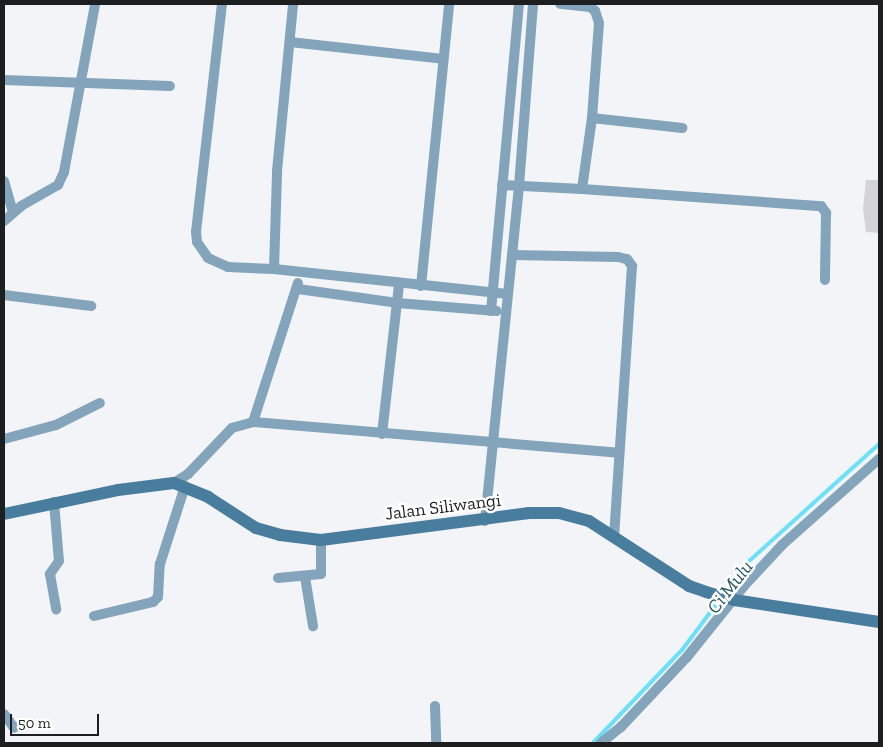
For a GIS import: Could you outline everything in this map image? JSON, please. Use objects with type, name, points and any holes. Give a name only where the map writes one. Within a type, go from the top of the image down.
[{"type":"street","points":[[4,221],[13,212],[58,185],[64,172],[84,80],[95,4]]},
{"type":"street","points":[[222,4],[197,242],[215,264],[508,294]]},
{"type":"street","points":[[274,269],[277,171],[293,4]]},
{"type":"street","points":[[420,286],[449,4]]},
{"type":"street","points":[[492,311],[519,4]]},
{"type":"street","points":[[485,521],[519,186],[533,4]]},
{"type":"street","points":[[560,4],[590,7],[597,17],[599,36],[592,118],[582,189]]},
{"type":"street","points":[[290,42],[444,59]]},
{"type":"street","points":[[4,80],[84,80],[170,86]]},
{"type":"street","points":[[509,107],[525,109]]},
{"type":"street","points":[[592,118],[682,128]]},
{"type":"street","points":[[4,181],[13,212]]},
{"type":"street","points":[[502,185],[821,206],[826,214],[825,280]]},
{"type":"street","points":[[512,255],[618,257],[630,262],[629,338],[614,536]]},
{"type":"street","points":[[253,422],[298,289],[300,273]]},
{"type":"street","points":[[382,434],[399,284]]},
{"type":"street","points":[[298,289],[397,303],[506,312]]},
{"type":"street","points":[[4,295],[91,306]]},
{"type":"street","points":[[4,439],[56,425],[100,403]]},
{"type":"street","points":[[94,616],[153,602],[158,597],[160,564],[180,484],[232,428],[253,422],[492,444],[620,453]]},
{"type":"street","points":[[601,743],[638,710],[782,545],[879,459]]},
{"type":"street","points":[[4,514],[54,502],[180,484]]},
{"type":"street","name":"Jalan Siliwangi","points":[[180,484],[256,528],[280,535],[321,540],[485,521],[529,513],[558,513],[589,521],[689,586],[706,592],[734,600],[879,622]]},
{"type":"street","points":[[54,502],[59,559],[50,574],[56,609]]},
{"type":"street","points":[[278,578],[319,576],[323,572],[321,540]]},
{"type":"street","points":[[305,577],[313,626]]},
{"type":"street","points":[[435,706],[436,743]]},
{"type":"street","points":[[4,714],[14,728]]},
{"type":"building","points":[[866,180],[879,180],[879,233],[866,232],[863,209]]},
{"type":"waterway","name":"Ci Mulu","points":[[593,743],[682,650],[748,562],[879,444]]}]
